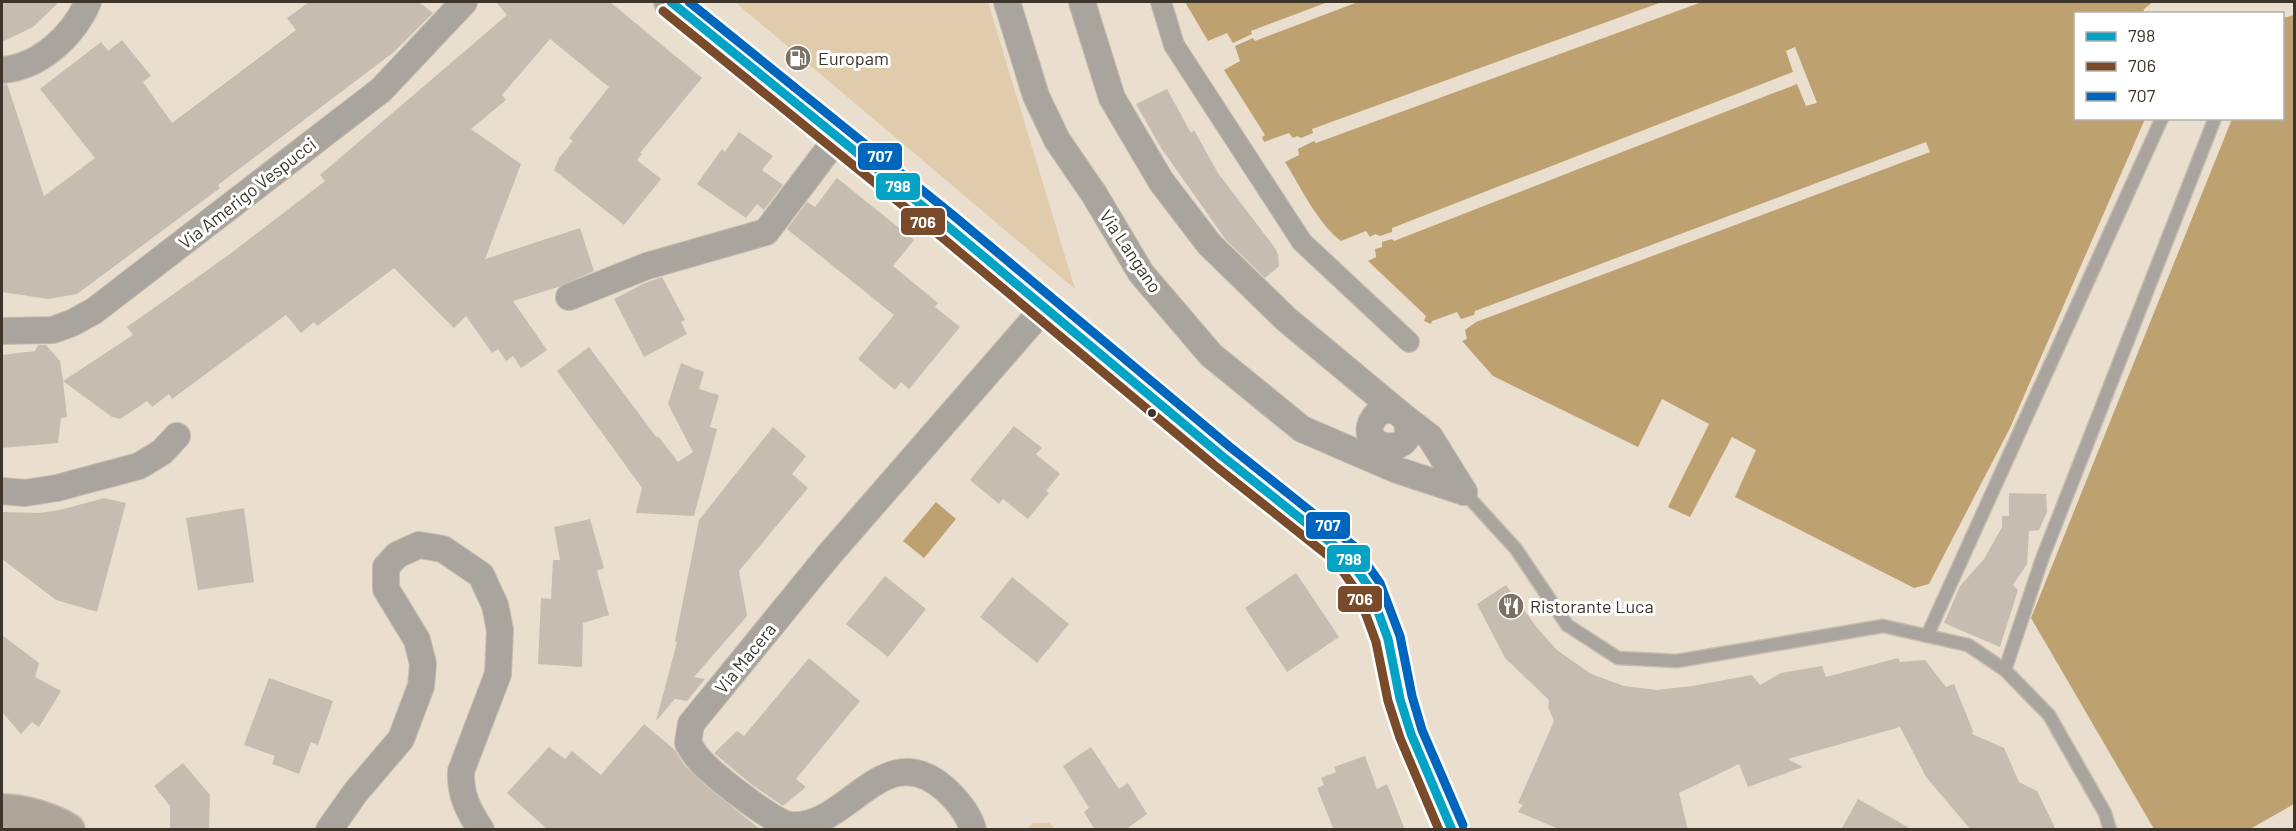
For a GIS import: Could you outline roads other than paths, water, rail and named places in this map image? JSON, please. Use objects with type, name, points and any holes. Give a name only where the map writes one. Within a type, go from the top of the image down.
[{"type":"main road","points":[[671,2],[1345,554],[1369,587],[1388,639],[1400,699],[1411,734],[1452,830]]},
{"type":"main road","points":[[2,811],[11,811],[56,823],[68,830]]},
{"type":"street","points":[[2,70],[12,69],[44,56],[70,33],[88,2]]},
{"type":"street","name":"Via Amerigo Vespucci","points":[[2,331],[53,330],[94,311],[381,90],[464,2]]},
{"type":"street","name":"Via Langano","points":[[1007,2],[1036,96],[1057,140],[1094,194],[1141,273],[1211,355],[1302,429],[1368,458],[1464,492]]},
{"type":"street","points":[[1082,2],[1112,98],[1161,181],[1209,244],[1286,319],[1430,437],[1464,492]]},
{"type":"street","points":[[1161,2],[1174,45],[1302,242],[1409,342]]},
{"type":"street","points":[[569,297],[647,266],[766,232],[837,138]]},
{"type":"street","name":"Via Macera","points":[[973,830],[963,808],[950,794],[937,782],[917,773],[899,773],[876,780],[831,813],[812,822],[789,825],[763,812],[699,759],[688,743],[691,724],[828,556],[1044,309]]},
{"type":"street","points":[[1368,458],[1371,424],[1377,414],[1389,409],[1398,412],[1407,423],[1408,430],[1403,441],[1392,447],[1380,445],[1372,436],[1371,424]]},
{"type":"street","points":[[2,491],[25,493],[57,488],[139,466],[162,452],[177,436]]},
{"type":"street","points":[[1368,458],[1403,441]]},
{"type":"street","points":[[329,830],[355,793],[400,738],[421,686],[423,664],[417,640],[386,589],[386,567],[397,555],[419,545],[443,549],[481,575],[495,605],[500,630],[498,674],[461,771],[460,785],[466,807],[481,830]]},
{"type":"lane","points":[[1927,636],[2161,120]]},
{"type":"lane","points":[[2005,670],[2042,559],[2215,120]]},
{"type":"lane","points":[[1464,492],[1516,549],[1567,625],[1618,658],[1677,661],[1883,626],[1968,645],[2005,670],[2049,715],[2105,813],[2110,830]]},
{"type":"place","name":"Europam","points":[[798,58]]},
{"type":"place","name":"Ristorante Luca","points":[[1511,606]]}]
